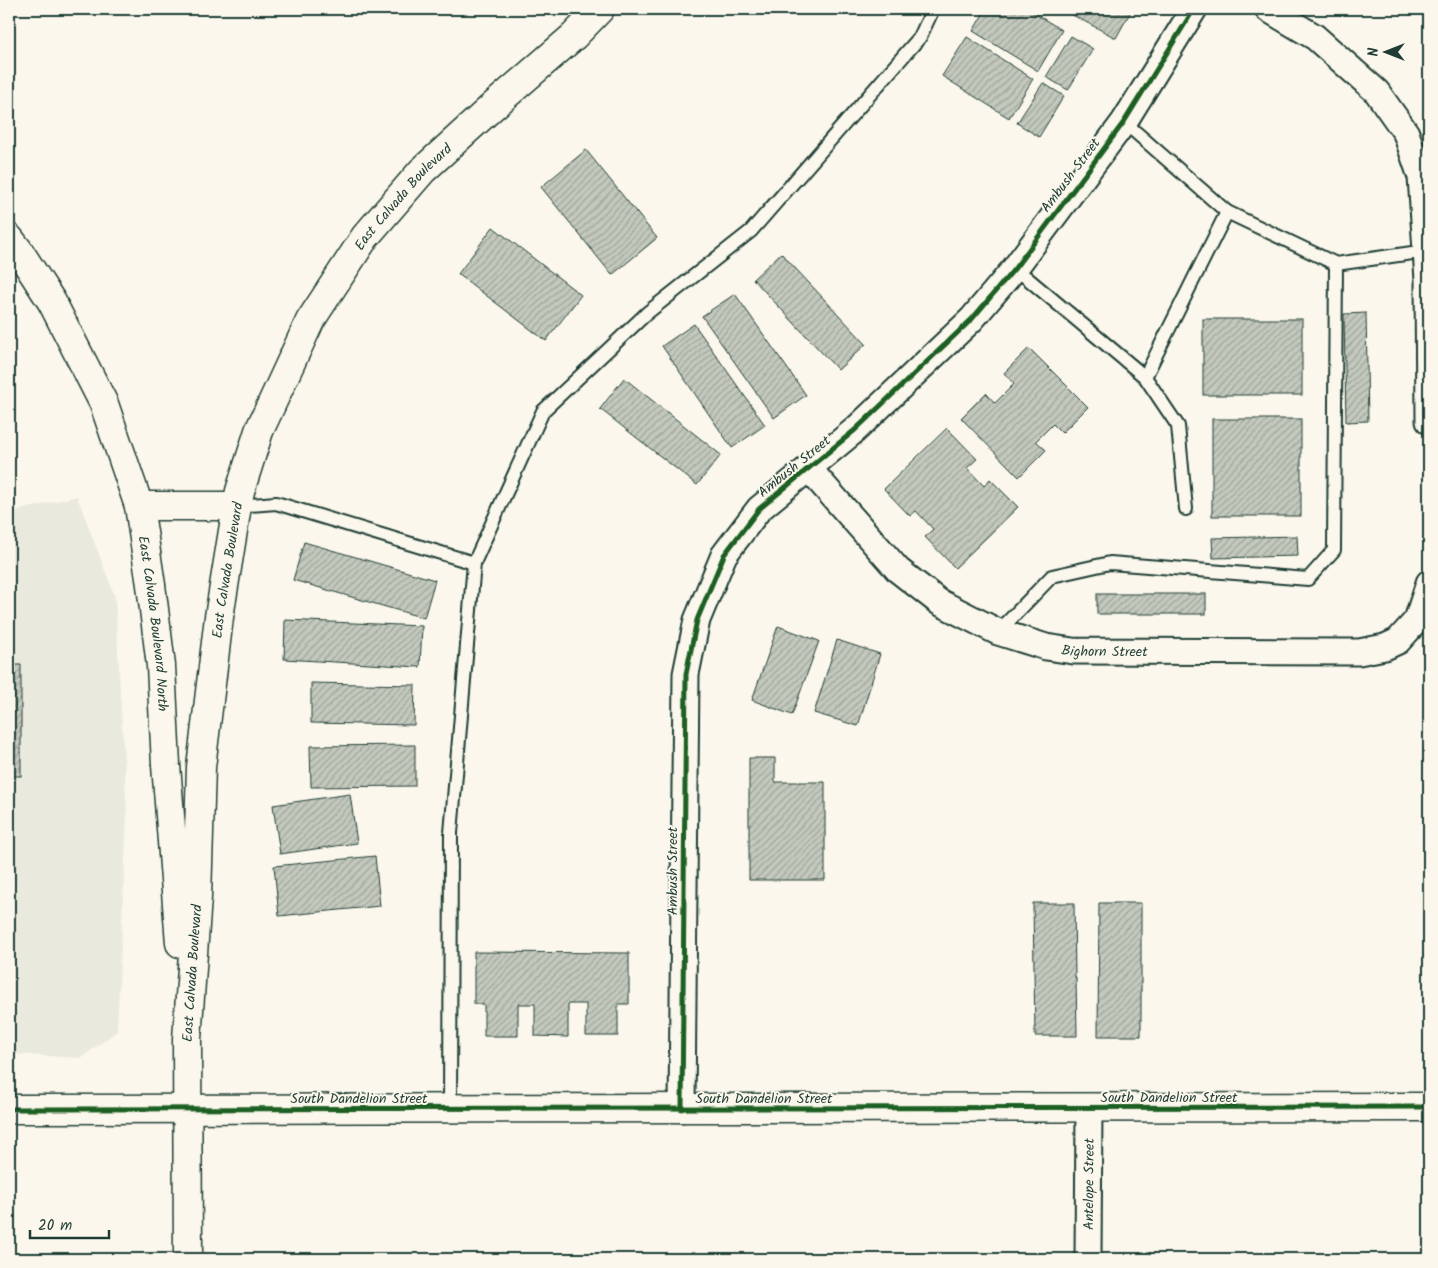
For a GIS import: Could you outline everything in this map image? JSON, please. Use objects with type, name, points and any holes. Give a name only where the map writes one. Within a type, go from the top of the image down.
[{"type":"main road","name":"East Calvada Boulevard","points":[[188,1259],[187,1039],[197,897],[201,767],[219,617],[237,506],[259,431],[310,321],[365,237],[422,171],[574,36],[600,9]]},
{"type":"main road","name":"East Calvada Boulevard North","points":[[9,238],[19,250],[52,302],[104,404],[139,506],[151,585],[160,666],[187,1039]]},
{"type":"main road","points":[[139,506],[237,506]]},
{"type":"main road","name":"South Dandelion Street","points":[[9,1109],[1429,1107]]},
{"type":"street","name":"Ambush Street","points":[[682,1109],[686,674],[697,620],[724,555],[759,509],[855,430],[972,319],[1015,268],[1124,122],[1194,9]]},
{"type":"street","points":[[1268,9],[1316,37],[1378,92],[1406,133],[1421,178],[1428,280],[1429,421]]},
{"type":"street","name":"Bighorn Street","points":[[809,469],[898,570],[939,602],[998,632],[1046,647],[1073,650],[1359,652],[1385,647],[1398,641],[1418,620],[1429,583]]},
{"type":"street","name":"Antelope Street","points":[[1088,1259],[1089,1108]]},
{"type":"lane","points":[[450,1109],[451,833],[474,563],[543,411],[647,313],[751,231],[920,38],[932,9]]},
{"type":"lane","points":[[1124,122],[1227,212],[1336,264],[1426,250]]},
{"type":"lane","points":[[1145,377],[1227,212]]},
{"type":"lane","points":[[998,632],[1052,576],[1110,563],[1308,579],[1334,550],[1336,264]]},
{"type":"lane","points":[[1015,268],[1145,377],[1178,426],[1186,510]]},
{"type":"lane","points":[[237,506],[276,503],[474,563]]},
{"type":"shaded area","points":[[77,496],[115,597],[127,815],[117,1031],[81,1058],[9,1054],[9,513]]},
{"type":"building","points":[[986,9],[1027,9],[1062,30],[1038,71],[973,31]]},
{"type":"building","points":[[1061,9],[1132,9],[1116,38]]},
{"type":"building","points":[[1071,36],[1093,49],[1068,90],[1046,77]]},
{"type":"building","points":[[967,37],[1033,79],[1009,118],[942,76]]},
{"type":"building","points":[[1043,83],[1064,96],[1039,137],[1017,123]]},
{"type":"building","points":[[586,150],[657,238],[612,275],[541,187]]},
{"type":"building","points":[[493,227],[581,295],[546,341],[458,274]]},
{"type":"building","points":[[781,253],[866,344],[838,370],[753,279]]},
{"type":"building","points":[[735,294],[806,395],[774,418],[702,316]]},
{"type":"building","points":[[1366,313],[1368,421],[1346,422],[1344,314]]},
{"type":"building","points":[[1203,319],[1302,319],[1302,395],[1203,395]]},
{"type":"building","points":[[694,324],[765,425],[732,448],[662,346]]},
{"type":"building","points":[[1029,348],[1088,407],[1062,433],[1053,424],[1036,441],[1046,450],[1019,477],[961,418],[986,393],[995,403],[1014,384],[1004,373]]},
{"type":"building","points":[[624,378],[721,455],[697,485],[600,409]]},
{"type":"building","points":[[1212,419],[1301,419],[1301,516],[1212,516]]},
{"type":"building","points":[[947,428],[977,459],[967,468],[984,486],[990,479],[1018,507],[955,568],[925,537],[933,529],[916,511],[910,516],[884,489]]},
{"type":"building","points":[[1297,536],[1298,556],[1213,558],[1212,538]]},
{"type":"building","points":[[304,542],[435,580],[424,618],[293,580]]},
{"type":"building","points":[[1097,594],[1206,594],[1206,614],[1097,614]]},
{"type":"building","points":[[285,620],[422,626],[420,667],[284,659]]},
{"type":"building","points":[[778,626],[819,641],[792,715],[752,700]]},
{"type":"building","points":[[837,640],[880,654],[858,726],[814,713]]},
{"type":"building","points":[[9,665],[21,665],[21,776],[9,776]]},
{"type":"building","points":[[311,683],[415,685],[414,725],[311,723]]},
{"type":"building","points":[[415,745],[415,786],[311,787],[310,746]]},
{"type":"building","points":[[749,758],[775,758],[775,782],[825,782],[825,880],[749,880]]},
{"type":"building","points":[[350,794],[357,843],[280,854],[273,805]]},
{"type":"building","points":[[375,856],[380,906],[279,916],[274,866]]},
{"type":"building","points":[[1033,903],[1074,903],[1077,1036],[1035,1036]]},
{"type":"building","points":[[1099,903],[1141,903],[1141,1036],[1098,1036]]},
{"type":"building","points":[[474,952],[629,953],[629,1004],[618,1004],[618,1036],[586,1036],[586,1004],[568,1004],[568,1037],[535,1036],[535,1004],[518,1004],[518,1036],[484,1036],[484,1004],[474,1004]]},
{"type":"cycle path","points":[[682,1109],[686,674],[697,620],[724,555],[759,509],[855,430],[972,319],[1015,268],[1124,122],[1194,9]]},
{"type":"cycle path","points":[[9,1109],[1429,1107]]}]
